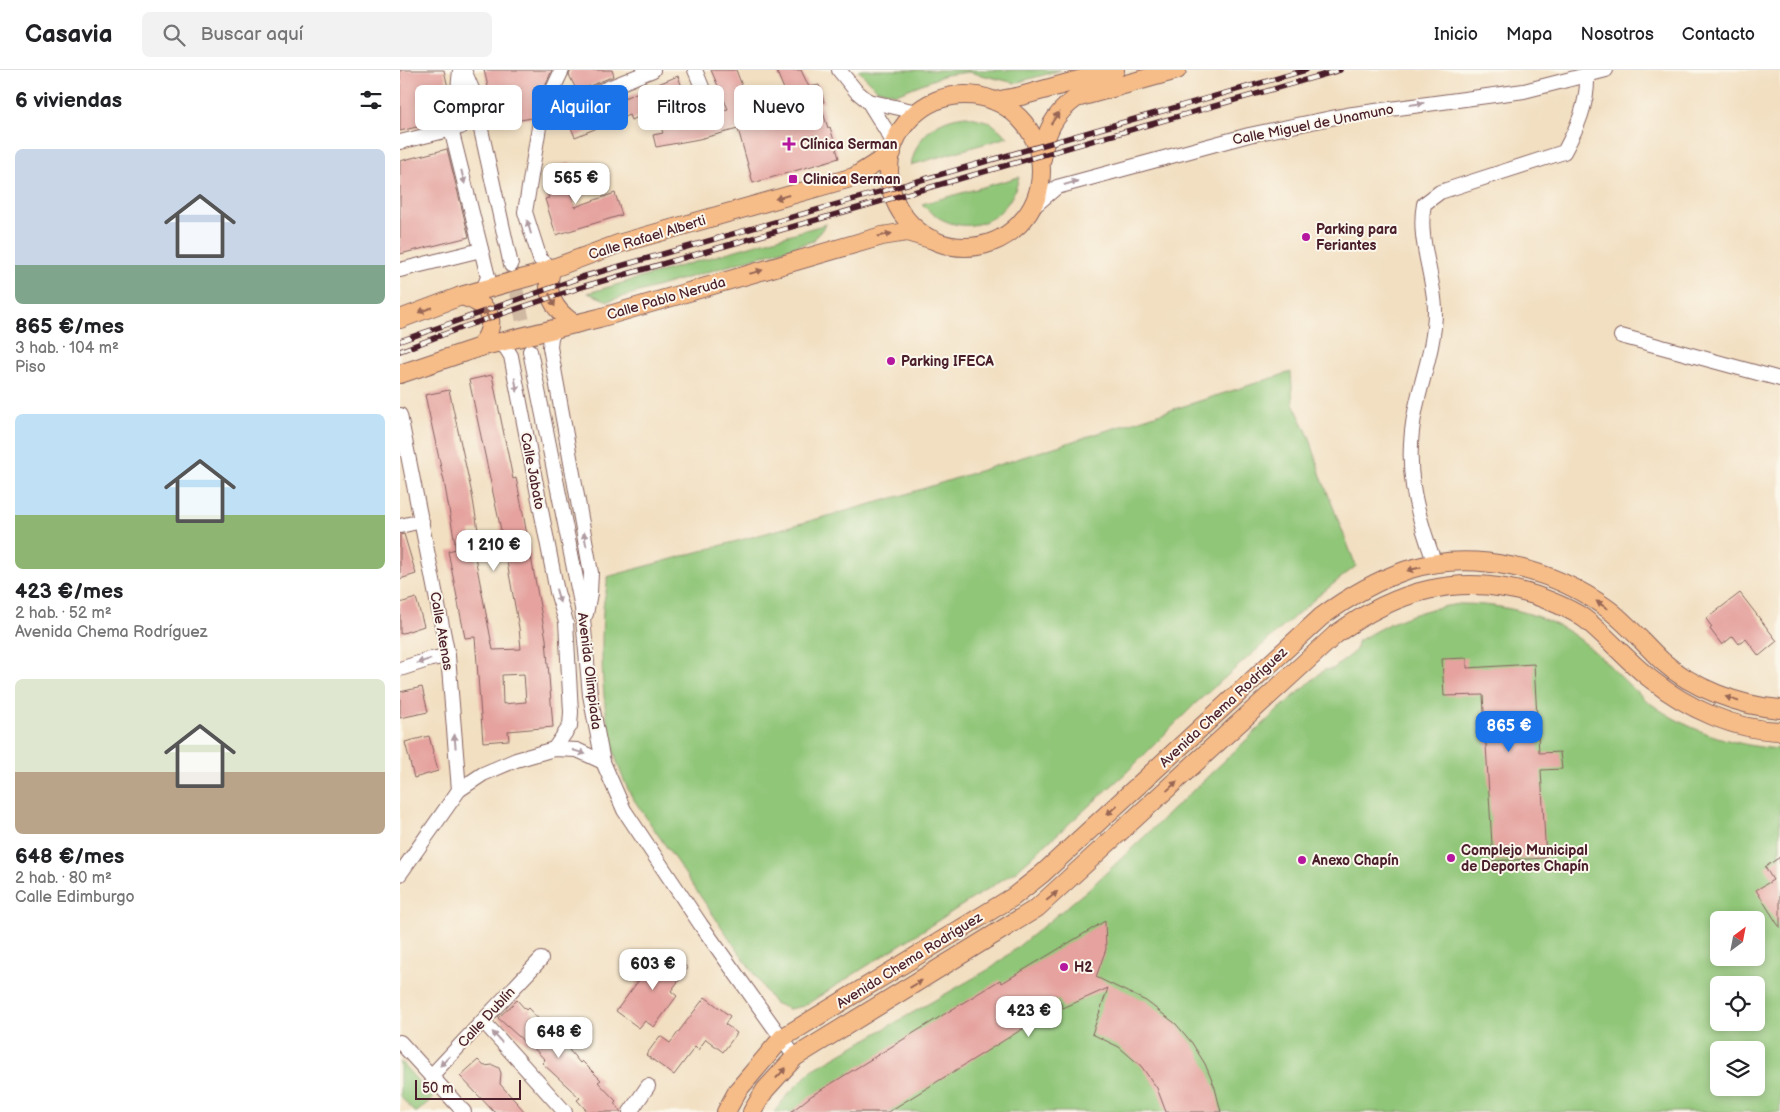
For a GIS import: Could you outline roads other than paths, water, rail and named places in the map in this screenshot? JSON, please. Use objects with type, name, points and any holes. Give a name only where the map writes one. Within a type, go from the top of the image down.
[{"type":"main road","points":[[995,101],[1113,70]]},
{"type":"main road","points":[[1041,164],[1036,144],[1027,126],[1013,112],[995,101],[975,95],[954,95],[935,101],[917,112],[903,127],[893,148],[890,185],[899,208],[914,226],[934,240],[965,247],[993,241],[1010,232],[1031,209],[1040,187],[1044,140],[1052,122],[1062,108],[1076,98],[1176,70]]},
{"type":"main road","name":"Calle Rafael Alberti","points":[[400,319],[461,296],[552,268],[618,244],[854,176],[893,148]]},
{"type":"main road","name":"Calle Pablo Neruda","points":[[400,374],[480,347],[575,324],[882,236],[907,232],[934,240]]},
{"type":"main road","points":[[552,268],[548,287],[551,298],[563,317],[575,324]]},
{"type":"main road","points":[[461,296],[482,305],[488,314],[490,325],[488,336],[480,347]]},
{"type":"main road","name":"Avenida Chema Rodríguez","points":[[726,1112],[738,1090],[782,1038],[1013,897],[1042,874],[1321,617],[1341,602],[1378,581],[1407,570],[1435,564],[1478,563],[1509,566],[1565,583],[1608,609],[1664,663],[1683,676],[1709,690],[1742,702],[1780,709]]},
{"type":"main road","name":"Avenida Chema Rodríguez","points":[[752,1112],[765,1090],[795,1057],[1037,908],[1335,635],[1384,603],[1416,592],[1450,585],[1486,585],[1516,590],[1549,600],[1583,618],[1612,642],[1652,680],[1675,696],[1706,713],[1738,724],[1780,731]]},
{"type":"street","points":[[458,85],[460,70]]},
{"type":"street","points":[[464,70],[472,89],[511,265]]},
{"type":"street","points":[[555,85],[562,70]]},
{"type":"street","points":[[616,85],[654,70]]},
{"type":"street","points":[[695,70],[701,85]]},
{"type":"street","points":[[838,70],[856,91],[868,101],[893,148]]},
{"type":"street","name":"Calle Miguel de Unamuno","points":[[1031,209],[1057,187],[1249,135],[1346,115],[1524,91],[1606,70]]},
{"type":"street","points":[[1435,564],[1415,504],[1411,477],[1416,408],[1427,368],[1434,317],[1421,220],[1424,204],[1440,192],[1564,152],[1578,126],[1588,92],[1587,76]]},
{"type":"street","points":[[868,101],[917,112]]},
{"type":"street","points":[[400,142],[451,130],[488,277],[483,290]]},
{"type":"street","points":[[539,130],[525,212],[540,259],[552,268]]},
{"type":"street","points":[[400,270],[481,250]]},
{"type":"street","points":[[557,328],[551,337],[550,347],[591,573],[590,593],[584,622]]},
{"type":"street","points":[[1621,336],[1780,379]]},
{"type":"street","name":"Calle Jabato","points":[[498,342],[506,348],[511,356],[557,592],[566,622],[570,726],[554,748]]},
{"type":"street","name":"Avenida Olimpiada","points":[[530,351],[584,622],[590,695],[603,762],[624,810],[700,925],[795,1057]]},
{"type":"street","name":"Calle Atenas","points":[[400,415],[448,656],[459,790]]},
{"type":"street","points":[[400,526],[422,521]]},
{"type":"street","points":[[566,622],[590,695]]},
{"type":"street","points":[[400,669],[431,659],[448,656]]},
{"type":"street","points":[[400,874],[405,856],[459,790],[483,774],[516,760],[554,748],[577,750],[603,762]]},
{"type":"street","name":"Calle Dublín","points":[[431,1076],[541,959]]},
{"type":"street","points":[[483,1021],[565,1112]]},
{"type":"street","points":[[400,1042],[464,1112]]},
{"type":"street","points":[[630,1112],[648,1086]]},
{"type":"tunnel","points":[[511,265],[528,345]]},
{"type":"railway","points":[[400,341],[582,277],[1306,70]]},
{"type":"railway","points":[[400,351],[463,327],[585,286],[1340,70]]},
{"type":"place","name":"Clínica Serman","points":[[789,144]]},
{"type":"place","name":"Clinica Serman","points":[[793,179]]},
{"type":"place","name":"Parking para Feriantes","points":[[1306,237]]},
{"type":"place","name":"Parking IFECA","points":[[891,361]]},
{"type":"place","name":"Complejo Municipal de Deportes Chapín","points":[[1451,858]]},
{"type":"place","name":"Anexo Chapín","points":[[1302,860]]},
{"type":"place","name":"H2","points":[[1064,967]]}]
